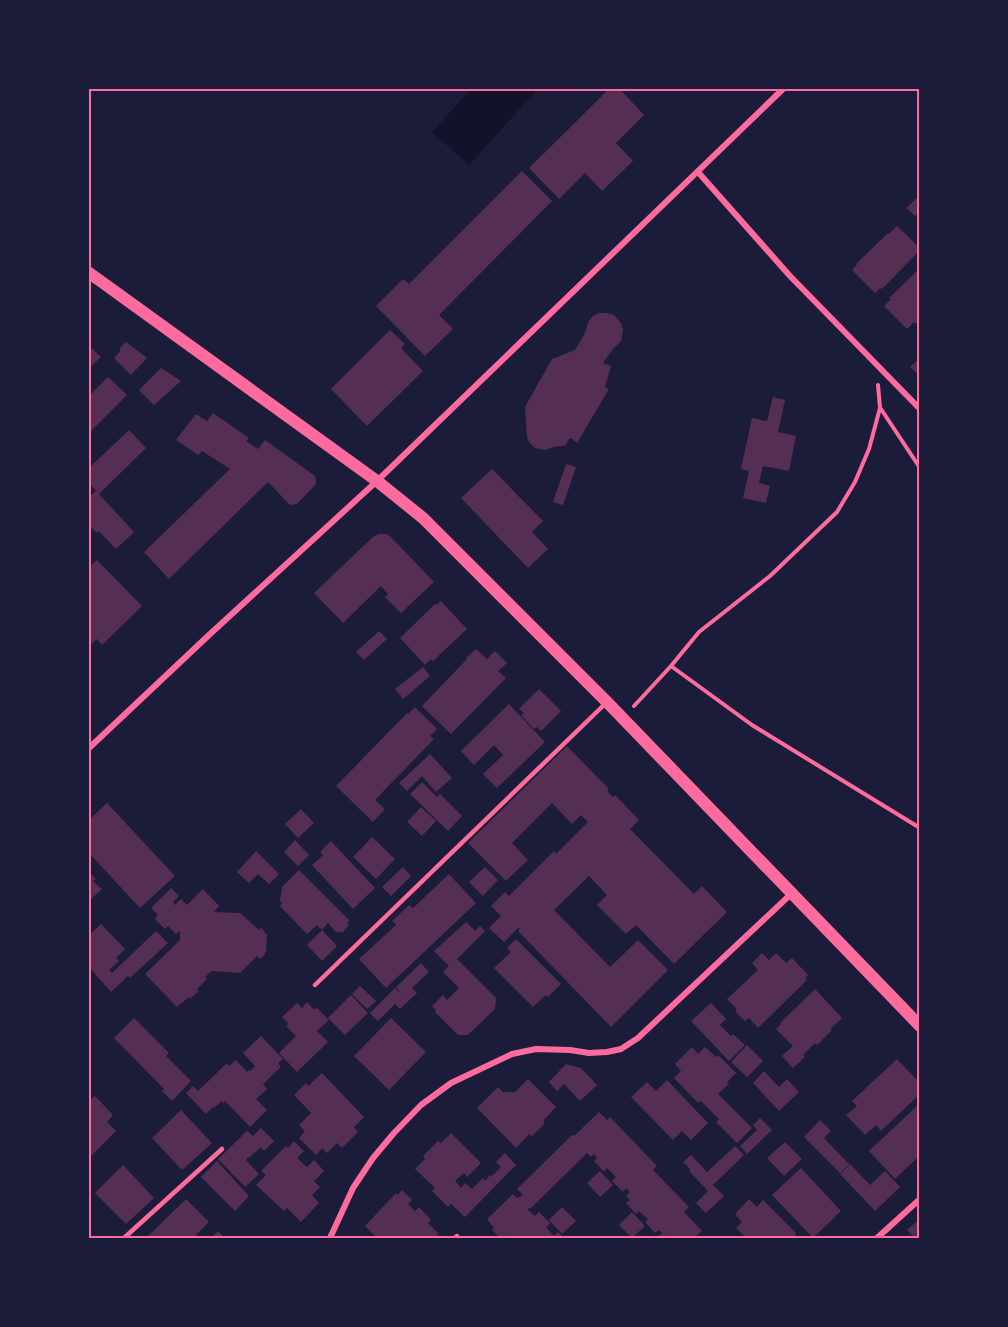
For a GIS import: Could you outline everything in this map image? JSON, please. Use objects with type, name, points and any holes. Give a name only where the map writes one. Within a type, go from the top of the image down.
[{"type":"main road","points":[[88,272],[377,481],[431,525],[607,702],[920,1026]]},
{"type":"street","points":[[88,749],[377,481],[784,88]]},
{"type":"street","points":[[698,172],[790,276],[920,409]]},
{"type":"street","points":[[330,1239],[354,1188],[373,1158],[421,1105],[451,1083],[512,1054],[536,1049],[589,1053],[621,1049],[638,1038],[791,894]]},
{"type":"street","points":[[877,1239],[920,1199]]},
{"type":"lane","points":[[315,985],[607,702]]},
{"type":"lane","points":[[124,1239],[222,1149]]},
{"type":"path","points":[[622,719],[699,632],[770,576],[837,512],[860,471],[869,449],[880,408],[876,364]]},
{"type":"path","points":[[880,408],[920,468]]},
{"type":"path","points":[[671,666],[752,725],[920,828]]},
{"type":"shaded area","points":[[472,88],[538,89],[469,165],[432,132]]},
{"type":"building","points":[[610,88],[619,88],[644,115],[616,143],[633,161],[602,191],[585,173],[559,199],[529,168]]},
{"type":"building","points":[[522,171],[552,201],[439,315],[453,329],[425,356],[376,306],[403,279],[409,284]]},
{"type":"building","points":[[920,195],[920,211],[915,216],[906,208]]},
{"type":"building","points":[[897,226],[920,250],[882,289],[880,288],[875,293],[852,270]]},
{"type":"building","points":[[920,268],[920,319],[907,329],[884,306],[891,299],[889,298]]},
{"type":"building","points":[[599,313],[614,315],[621,323],[623,330],[621,341],[603,363],[611,366],[605,387],[609,389],[577,443],[571,438],[563,446],[545,450],[535,448],[527,437],[525,407],[552,359],[575,350],[585,333],[588,322]]},
{"type":"building","points":[[390,330],[405,344],[401,348],[423,371],[367,426],[331,389]]},
{"type":"building","points":[[126,342],[147,358],[131,375],[114,358]]},
{"type":"building","points":[[88,345],[101,357],[88,369]]},
{"type":"building","points":[[920,358],[920,376],[910,367]]},
{"type":"building","points":[[161,368],[181,381],[154,405],[139,390]]},
{"type":"building","points":[[108,377],[127,395],[88,434],[88,397]]},
{"type":"building","points":[[773,397],[785,400],[778,432],[796,436],[789,471],[763,466],[759,483],[770,486],[766,503],[743,498],[749,471],[741,469],[752,418],[767,421]]},
{"type":"building","points":[[213,413],[249,438],[246,441],[258,449],[265,440],[315,476],[316,483],[297,504],[290,505],[268,482],[169,579],[144,552],[230,469],[202,451],[198,455],[176,440],[196,414],[207,421]]},
{"type":"building","points":[[129,430],[146,448],[99,494],[134,532],[116,549],[99,531],[97,533],[88,524],[88,498],[96,491],[88,482],[88,469]]},
{"type":"building","points":[[566,464],[576,467],[563,505],[553,502]]},
{"type":"building","points":[[492,469],[543,521],[532,532],[548,549],[528,568],[461,498]]},
{"type":"building","points":[[379,534],[390,536],[434,582],[401,613],[385,597],[388,594],[381,586],[343,623],[314,593],[374,536]]},
{"type":"building","points":[[97,560],[142,606],[102,645],[97,639],[88,647],[88,568]]},
{"type":"building","points":[[441,601],[467,629],[433,661],[431,659],[425,665],[400,638]]},
{"type":"building","points":[[379,631],[387,639],[364,660],[356,652]]},
{"type":"building","points":[[476,649],[487,659],[495,651],[507,663],[498,671],[506,678],[451,734],[422,706]]},
{"type":"building","points":[[423,667],[430,676],[403,699],[395,689]]},
{"type":"building","points":[[539,689],[561,711],[541,731],[537,727],[534,729],[521,715],[524,713],[519,709]]},
{"type":"building","points":[[509,704],[545,742],[497,788],[483,774],[503,755],[494,745],[474,765],[461,751]]},
{"type":"building","points":[[415,707],[437,729],[430,736],[434,739],[375,800],[385,809],[373,822],[336,786]]},
{"type":"building","points":[[567,746],[609,789],[607,791],[613,797],[615,795],[639,820],[630,829],[694,894],[702,886],[727,912],[674,964],[636,925],[626,934],[597,905],[607,895],[589,876],[554,910],[610,967],[638,940],[668,970],[611,1027],[518,931],[520,929],[518,928],[504,942],[489,928],[501,916],[491,906],[505,892],[509,896],[554,851],[556,854],[588,822],[581,815],[572,824],[552,803],[512,843],[528,860],[506,881],[468,843]]},
{"type":"building","points":[[430,754],[452,778],[436,792],[422,776],[407,791],[399,783]]},
{"type":"building","points":[[422,782],[437,797],[440,794],[462,816],[448,831],[410,794]]},
{"type":"building","points":[[107,803],[175,876],[140,908],[88,852],[88,821]]},
{"type":"building","points":[[421,807],[436,821],[422,836],[407,822]]},
{"type":"building","points":[[301,809],[314,823],[298,838],[285,824]]},
{"type":"building","points":[[372,837],[395,859],[376,879],[353,857]]},
{"type":"building","points":[[295,840],[309,855],[298,866],[284,852]]},
{"type":"building","points":[[331,841],[375,888],[353,909],[312,865],[323,855],[320,852]]},
{"type":"building","points":[[256,851],[279,874],[269,884],[258,874],[249,883],[237,872]]},
{"type":"building","points":[[403,867],[411,876],[391,896],[382,887]]},
{"type":"building","points":[[485,867],[498,880],[483,896],[469,882]]},
{"type":"building","points":[[299,870],[350,921],[342,933],[340,931],[337,933],[328,923],[322,930],[317,925],[307,934],[280,906],[282,887]]},
{"type":"building","points":[[88,871],[96,879],[93,881],[102,889],[88,902]]},
{"type":"building","points":[[449,874],[476,903],[386,988],[359,959],[396,925],[392,921],[409,905],[413,908]]},
{"type":"building","points":[[171,888],[179,896],[173,902],[175,905],[181,899],[187,905],[203,889],[219,906],[214,912],[240,913],[259,930],[261,927],[267,934],[266,952],[260,959],[257,956],[240,973],[212,971],[197,989],[199,991],[177,1007],[145,974],[180,940],[180,931],[176,934],[168,926],[165,929],[155,919],[158,915],[151,908]]},
{"type":"building","points":[[466,922],[475,931],[480,926],[485,931],[457,959],[496,998],[495,1009],[468,1035],[458,1035],[432,1006],[443,995],[447,1000],[459,988],[443,972],[449,966],[434,951]]},
{"type":"building","points":[[101,924],[125,949],[116,958],[119,961],[109,970],[112,973],[156,931],[168,943],[111,992],[88,966],[88,936]]},
{"type":"building","points":[[322,930],[337,946],[322,961],[307,945]]},
{"type":"building","points":[[516,939],[561,984],[533,1007],[494,968],[511,952],[507,948]]},
{"type":"building","points":[[762,953],[769,960],[776,953],[786,963],[792,958],[808,975],[805,978],[807,980],[758,1028],[749,1018],[745,1021],[727,999],[758,970],[752,963]]},
{"type":"building","points":[[421,963],[429,972],[412,988],[417,993],[400,1009],[395,1004],[378,1021],[370,1013],[395,988],[402,995],[396,987]]},
{"type":"building","points":[[360,986],[376,1001],[367,1009],[352,994]]},
{"type":"building","points":[[815,989],[842,1018],[817,1045],[815,1043],[803,1055],[805,1057],[793,1068],[782,1056],[793,1046],[776,1029]]},
{"type":"building","points":[[351,995],[368,1013],[345,1035],[328,1018]]},
{"type":"building","points":[[307,1002],[329,1020],[317,1031],[328,1042],[297,1072],[279,1053],[296,1036],[286,1026],[289,1024],[282,1017],[297,1003],[302,1008]]},
{"type":"building","points":[[711,1003],[726,1019],[720,1025],[745,1045],[729,1061],[691,1021]]},
{"type":"building","points":[[134,1018],[169,1053],[166,1056],[191,1081],[172,1101],[162,1091],[164,1089],[114,1038]]},
{"type":"building","points":[[391,1018],[426,1052],[389,1090],[354,1056]]},
{"type":"building","points":[[261,1036],[283,1059],[278,1063],[281,1067],[263,1084],[267,1089],[256,1099],[267,1110],[250,1127],[225,1101],[213,1107],[206,1114],[186,1093],[193,1086],[198,1091],[227,1063],[229,1066],[236,1060],[247,1072],[250,1071],[255,1066],[243,1053]]},
{"type":"building","points":[[747,1045],[763,1061],[747,1077],[731,1062]]},
{"type":"building","points":[[692,1047],[698,1054],[705,1047],[716,1057],[718,1055],[736,1073],[727,1082],[729,1084],[718,1094],[752,1128],[737,1143],[716,1122],[719,1119],[701,1101],[698,1103],[674,1078],[681,1071],[675,1064]]},
{"type":"building","points":[[897,1059],[920,1083],[920,1094],[881,1131],[876,1125],[865,1135],[846,1115],[857,1106],[852,1101]]},
{"type":"building","points":[[566,1064],[581,1068],[597,1085],[580,1101],[564,1084],[557,1091],[549,1082]]},
{"type":"building","points":[[764,1071],[779,1087],[787,1079],[799,1092],[779,1111],[753,1083]]},
{"type":"building","points":[[322,1073],[364,1117],[354,1127],[358,1132],[342,1148],[337,1143],[327,1153],[322,1148],[316,1155],[299,1138],[305,1131],[299,1125],[311,1113],[294,1095],[306,1083],[308,1086]]},
{"type":"building","points":[[528,1079],[556,1107],[543,1121],[545,1123],[532,1136],[529,1134],[516,1148],[477,1108],[498,1087],[503,1092],[515,1092]]},
{"type":"building","points":[[667,1080],[708,1123],[691,1140],[682,1131],[673,1140],[631,1097],[647,1082],[656,1091]]},
{"type":"building","points":[[95,1096],[113,1115],[107,1122],[116,1131],[88,1159],[88,1102]]},
{"type":"building","points":[[920,1103],[920,1155],[895,1179],[869,1151]]},
{"type":"building","points":[[181,1110],[212,1143],[182,1170],[152,1138]]},
{"type":"building","points":[[599,1112],[607,1120],[610,1117],[657,1166],[653,1170],[689,1207],[684,1212],[702,1231],[694,1238],[656,1238],[662,1233],[659,1230],[655,1233],[645,1222],[648,1219],[639,1211],[636,1214],[626,1203],[630,1200],[626,1196],[630,1192],[626,1188],[623,1192],[612,1181],[616,1177],[607,1168],[604,1172],[594,1161],[597,1158],[594,1154],[591,1157],[587,1153],[531,1208],[527,1209],[535,1216],[539,1212],[550,1223],[546,1227],[554,1236],[558,1232],[564,1238],[500,1238],[492,1230],[494,1228],[487,1219],[513,1194],[517,1198],[523,1195],[517,1189]]},
{"type":"building","points":[[760,1118],[772,1130],[747,1154],[740,1146],[757,1130],[753,1125]]},
{"type":"building","points":[[820,1120],[831,1131],[824,1138],[849,1164],[840,1173],[804,1137]]},
{"type":"building","points":[[261,1128],[274,1141],[264,1151],[261,1147],[246,1160],[259,1174],[245,1187],[218,1159],[247,1131],[253,1136]]},
{"type":"building","points":[[451,1133],[481,1163],[467,1177],[464,1173],[455,1181],[461,1188],[465,1183],[472,1189],[483,1178],[485,1181],[490,1175],[492,1176],[501,1167],[496,1162],[505,1153],[516,1165],[465,1217],[451,1204],[448,1207],[432,1191],[435,1188],[415,1169],[425,1159],[423,1156],[438,1141],[441,1143]]},
{"type":"building","points":[[294,1141],[304,1151],[297,1158],[307,1167],[314,1160],[324,1171],[314,1181],[320,1187],[312,1195],[319,1203],[301,1222],[287,1208],[284,1211],[256,1185],[266,1175],[261,1171]]},
{"type":"building","points":[[785,1142],[802,1159],[784,1176],[767,1158]]},
{"type":"building","points":[[735,1146],[744,1155],[713,1185],[724,1196],[706,1213],[696,1203],[708,1191],[683,1162],[691,1155],[707,1172]]},
{"type":"building","points":[[217,1161],[249,1196],[235,1211],[201,1177]]},
{"type":"building","points":[[850,1164],[870,1185],[885,1171],[900,1187],[875,1211],[840,1174]]},
{"type":"building","points":[[123,1165],[154,1198],[126,1224],[95,1193]]},
{"type":"building","points":[[801,1168],[841,1211],[813,1238],[772,1195]]},
{"type":"building","points":[[600,1171],[613,1185],[600,1197],[587,1183]]},
{"type":"building","points":[[402,1190],[412,1200],[408,1204],[415,1211],[419,1207],[431,1220],[428,1223],[439,1234],[434,1238],[377,1238],[365,1226],[396,1193],[398,1195]]},
{"type":"building","points":[[186,1199],[209,1222],[196,1235],[200,1238],[146,1238]]},
{"type":"building","points":[[749,1199],[757,1207],[763,1200],[796,1233],[798,1238],[746,1238],[736,1228],[742,1222],[735,1214]]},
{"type":"building","points":[[562,1207],[576,1221],[562,1234],[549,1220]]},
{"type":"building","points":[[632,1212],[645,1226],[632,1238],[619,1225]]},
{"type":"building","points":[[916,1222],[920,1225],[920,1238],[915,1238],[907,1230]]},
{"type":"building","points":[[218,1231],[225,1238],[211,1238]]}]
